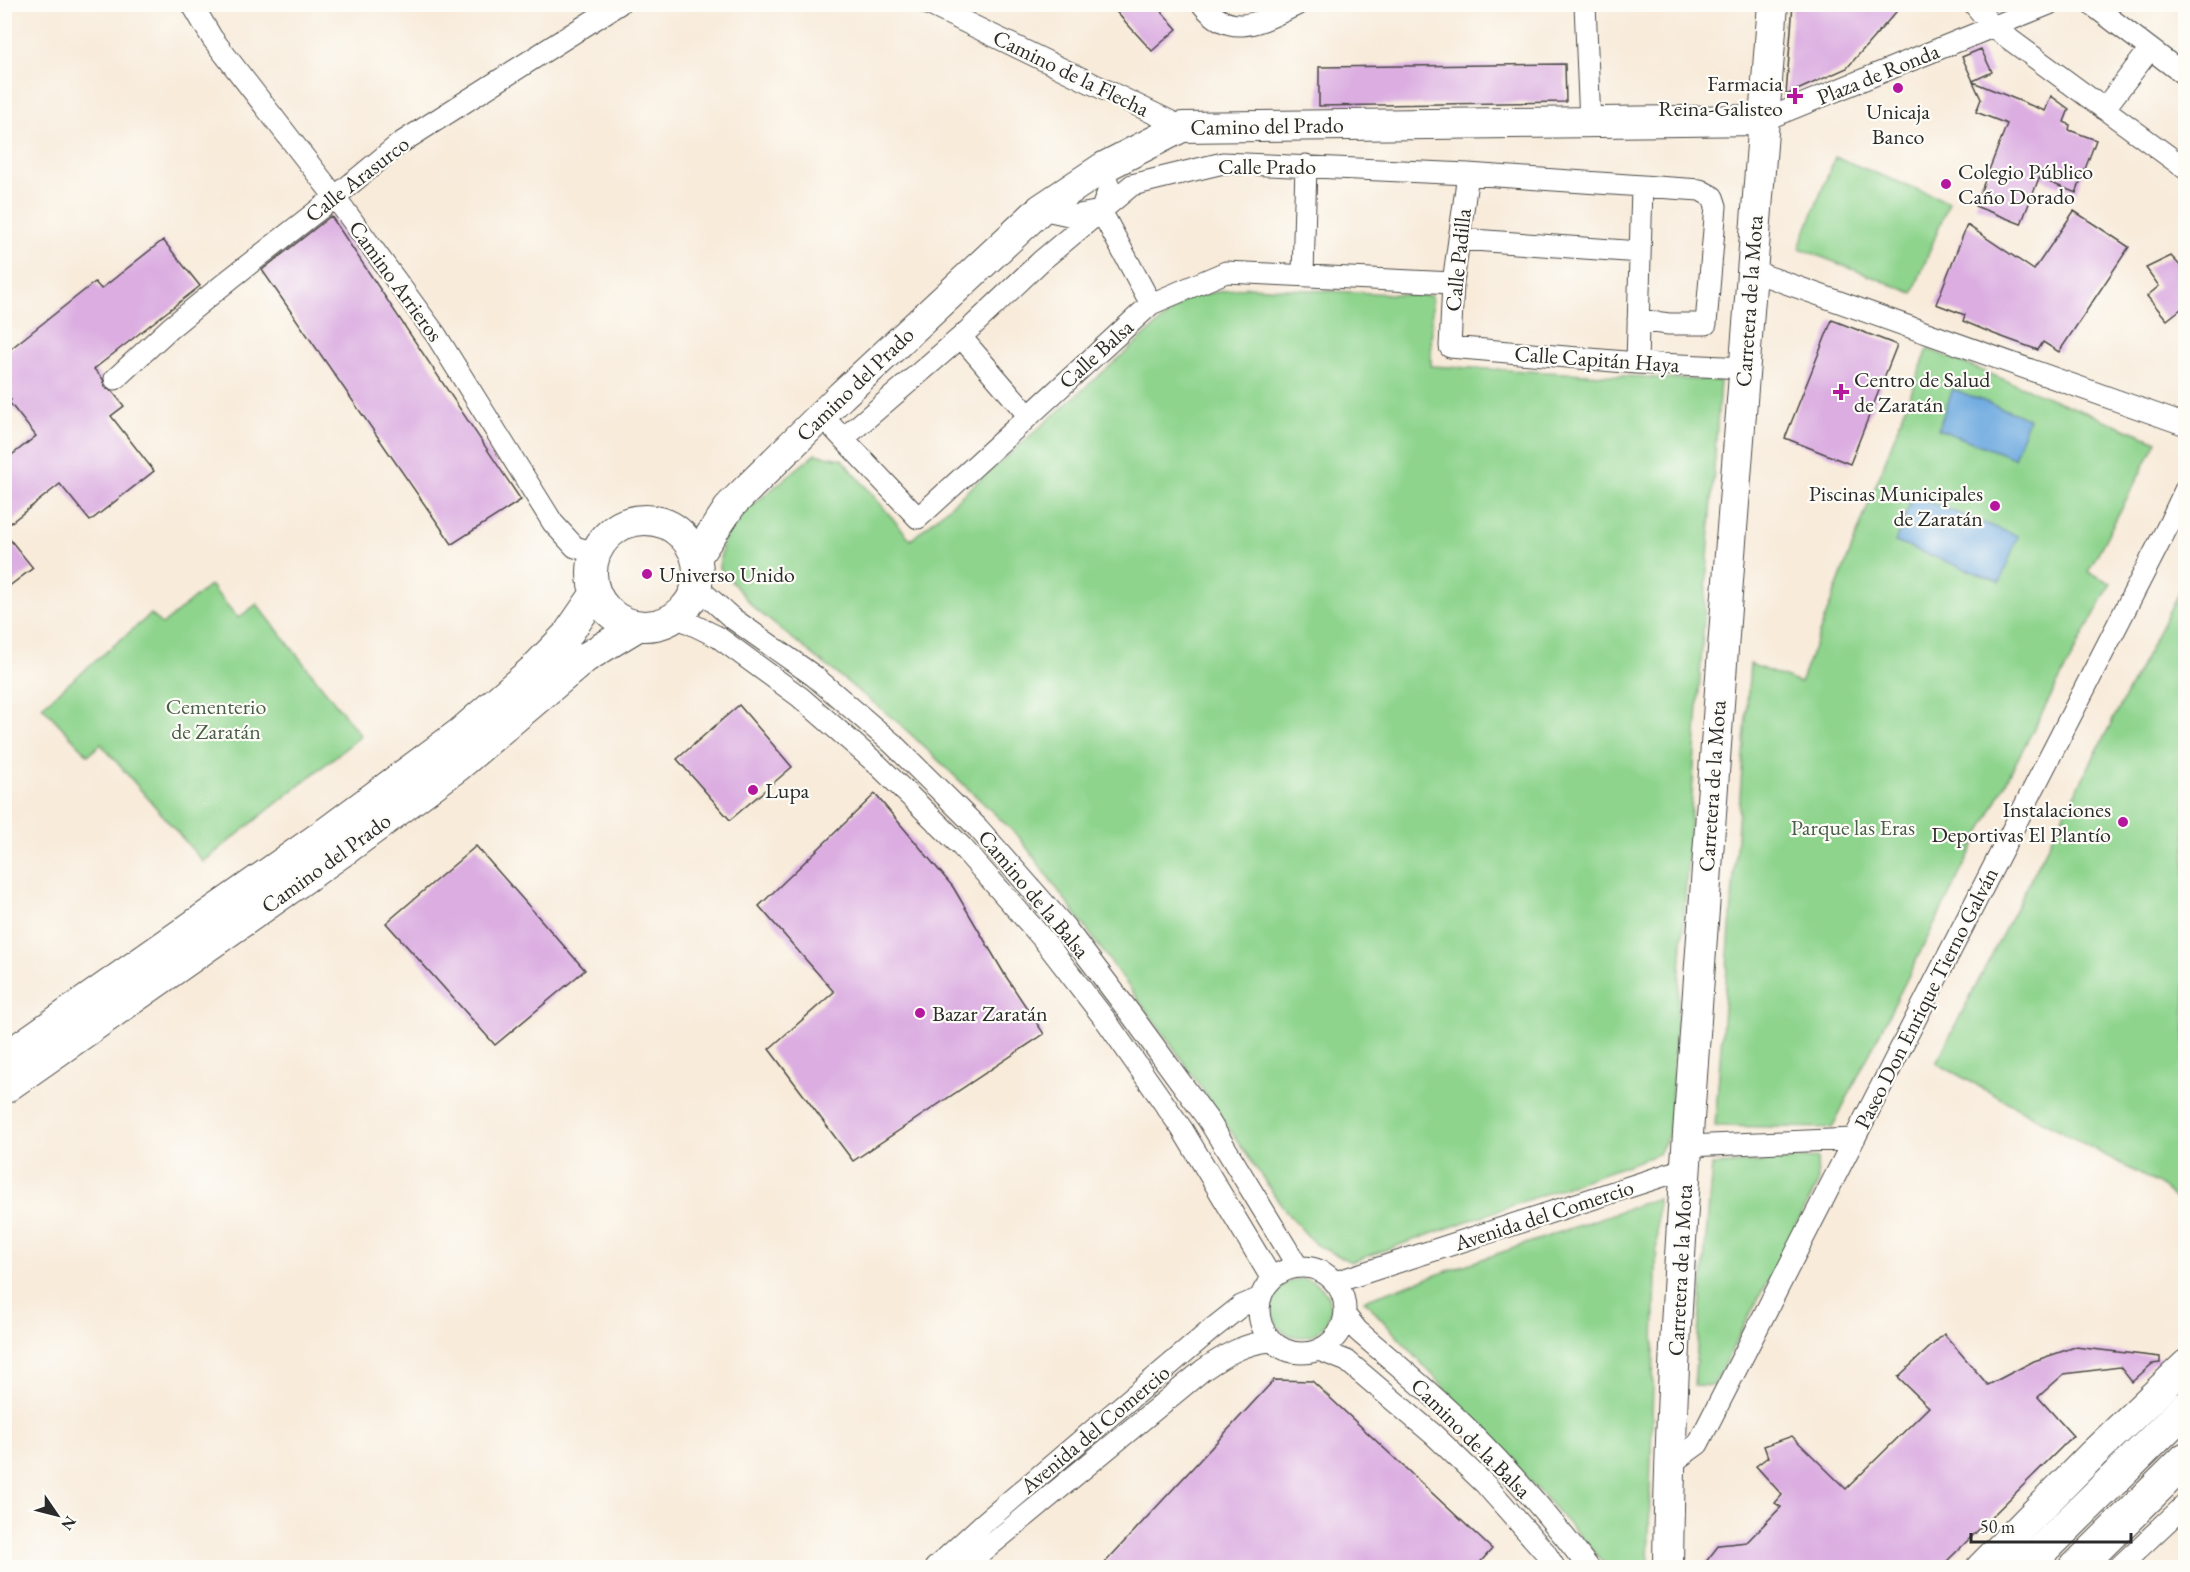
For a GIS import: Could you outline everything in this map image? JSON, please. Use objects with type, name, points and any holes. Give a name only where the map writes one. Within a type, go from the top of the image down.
[{"type":"highway","points":[[2024,1568],[2186,1408]]},
{"type":"highway","points":[[2076,1568],[2186,1459]]},
{"type":"main road","name":"Carretera de la Mota","points":[[1668,1568],[1669,1465],[1686,1159],[1718,695],[1773,4]]},
{"type":"main road","name":"Camino del Prado","points":[[696,572],[731,505],[1041,209],[1104,167],[1182,127],[1764,120]]},
{"type":"main road","name":"Camino del Prado","points":[[674,528],[692,523],[731,505]]},
{"type":"main road","points":[[644,519],[674,528],[691,545],[696,572],[692,598],[675,616],[657,624],[638,626],[613,615],[603,605],[592,577],[596,553],[604,540],[615,529],[629,522],[644,519]]},
{"type":"main road","name":"Camino del Prado","points":[[4,1058],[328,831],[460,733],[534,669],[567,635],[596,592]]},
{"type":"main road","name":"Camino del Prado","points":[[4,1089],[348,848],[457,767],[585,658],[638,626]]},
{"type":"main road","points":[[1981,1568],[2092,1454],[2186,1365]]},
{"type":"street","name":"Camino Arrieros","points":[[192,4],[212,38],[335,197],[435,334],[554,523],[575,547],[596,553]]},
{"type":"street","name":"Calle Arasurco","points":[[115,379],[170,328],[399,144],[618,4]]},
{"type":"street","name":"Camino de la Flecha","points":[[928,4],[1182,127]]},
{"type":"street","points":[[1202,4],[1211,16],[1230,25],[1249,26],[1299,4]]},
{"type":"street","points":[[1585,4],[1590,123]]},
{"type":"street","points":[[1974,4],[1993,27],[2186,169]]},
{"type":"street","name":"Plaza de Ronda","points":[[1764,120],[2049,4]]},
{"type":"street","points":[[2091,4],[2186,76]]},
{"type":"street","points":[[2103,109],[2150,49]]},
{"type":"street","name":"Calle Prado","points":[[844,438],[961,337],[1041,261],[1132,185],[1223,163],[1468,174],[1700,190],[1713,197],[1716,206],[1706,324],[1669,324],[1638,320]]},
{"type":"street","points":[[1303,275],[1306,165]]},
{"type":"street","points":[[1101,211],[1110,189],[1104,167]]},
{"type":"street","name":"Calle Padilla","points":[[1450,347],[1453,283],[1468,174]]},
{"type":"street","points":[[1637,363],[1642,187]]},
{"type":"street","points":[[1041,209],[1073,216],[1101,211]]},
{"type":"street","points":[[1101,211],[1151,304]]},
{"type":"street","points":[[1459,239],[1641,252]]},
{"type":"street","points":[[1752,271],[2186,425]]},
{"type":"street","name":"Calle Balsa","points":[[822,416],[918,518],[1151,304],[1226,272],[1453,283]]},
{"type":"street","points":[[961,337],[1028,415]]},
{"type":"street","name":"Calle Capitán Haya","points":[[1450,347],[1637,363],[1745,368]]},
{"type":"street","name":"Paseo Don Enrique Tierno Galván","points":[[1669,1465],[1698,1444],[2186,488]]},
{"type":"street","name":"Camino de la Balsa","points":[[696,572],[732,618],[814,676],[892,743],[978,828],[1065,927],[1209,1121],[1298,1267]]},
{"type":"street","name":"Camino de la Balsa","points":[[675,616],[718,637],[800,697],[878,765],[962,847],[1043,939],[1107,1022],[1182,1129],[1272,1279]]},
{"type":"street","name":"Avenida del Comercio","points":[[1336,1282],[1663,1176],[1686,1159],[1853,1139]]},
{"type":"street","points":[[1298,1267],[1319,1270],[1336,1282],[1345,1304],[1345,1315],[1337,1336],[1319,1350],[1307,1353],[1294,1353],[1282,1349],[1271,1341],[1260,1321],[1260,1298],[1265,1287],[1284,1270],[1298,1267]]},
{"type":"street","name":"Avenida del Comercio","points":[[935,1568],[984,1523],[1212,1329],[1241,1306],[1260,1298]]},
{"type":"street","name":"Camino de la Balsa","points":[[1345,1315],[1358,1331],[1467,1428],[1515,1478],[1565,1536],[1588,1568]]},
{"type":"street","name":"Avenida del Comercio","points":[[966,1568],[1203,1370],[1225,1355],[1253,1342],[1271,1341]]},
{"type":"street","name":"Camino de la Balsa","points":[[1319,1350],[1347,1361],[1434,1435],[1485,1484],[1545,1552],[1555,1568]]},
{"type":"street","points":[[2118,1568],[2186,1504]]},
{"type":"green space","points":[[1835,157],[1949,202],[1913,293],[1799,248]]},
{"type":"green space","points":[[1247,287],[1432,296],[1431,366],[1720,381],[1669,1134],[1659,1154],[1351,1262],[1316,1245],[1286,1212],[1173,1047],[1019,837],[900,724],[754,608],[719,567],[725,528],[815,454],[842,459],[911,540],[1189,297]]},
{"type":"green space","name":"Parque las Eras","points":[[1928,349],[2157,441],[2088,572],[2111,583],[2014,766],[1832,1128],[1715,1126],[1750,664],[1800,683]]},
{"type":"green space","name":"Instalaciones Deportivas El Plantío","points":[[2185,580],[2185,1207],[2158,1184],[1936,1063]]},
{"type":"green space","name":"Cementerio de Zaratán","points":[[210,585],[238,618],[257,604],[361,736],[203,862],[101,744],[88,755],[42,706],[151,614],[162,625]]},
{"type":"green space","points":[[1817,1158],[1818,1183],[1713,1386],[1694,1385],[1712,1165]]},
{"type":"green space","points":[[1658,1198],[1648,1567],[1608,1567],[1364,1300]]},
{"type":"green space","points":[[1295,1279],[1307,1279],[1317,1283],[1326,1292],[1330,1314],[1322,1329],[1307,1337],[1295,1337],[1285,1333],[1276,1324],[1272,1314],[1272,1302],[1276,1292],[1285,1283]]},
{"type":"water","points":[[1953,389],[2029,419],[2014,458],[1938,429]]},
{"type":"water","points":[[1913,496],[2018,536],[2000,582],[1895,542]]},
{"type":"building","points":[[1109,4],[1155,4],[1177,29],[1152,51]]},
{"type":"building","points":[[1793,4],[1903,4],[1847,68],[1786,95]]},
{"type":"building","points":[[1981,49],[1992,72],[1973,81],[1962,57]]},
{"type":"building","points":[[1565,64],[1566,102],[1319,106],[1319,67]]},
{"type":"building","points":[[1973,82],[2045,111],[2051,96],[2069,109],[2064,122],[2070,125],[2069,130],[2096,140],[2076,193],[2039,178],[2021,224],[1975,206],[2007,124],[1976,112],[1981,99]]},
{"type":"building","points":[[2074,211],[2129,247],[2059,352],[2043,342],[2038,350],[1994,334],[1963,321],[1965,315],[1936,304],[1967,225],[2034,270]]},
{"type":"building","points":[[331,216],[521,500],[452,544],[262,270]]},
{"type":"building","points":[[163,240],[200,286],[94,369],[103,379],[105,387],[112,391],[124,406],[111,416],[154,471],[90,521],[60,484],[4,528],[4,461],[36,436],[9,402],[11,400],[4,391],[4,354],[95,282],[101,289]]},
{"type":"building","points":[[2171,256],[2186,272],[2186,305],[2167,320],[2147,296],[2159,286],[2146,268]]},
{"type":"building","name":"Centro de Salud de Zaratán","points":[[1832,320],[1897,345],[1850,464],[1785,438]]},
{"type":"building","points":[[4,532],[33,568],[4,590]]},
{"type":"building","points":[[739,705],[792,767],[730,820],[677,759]]},
{"type":"building","name":"Bazar Zaratán","points":[[875,794],[953,887],[1005,975],[1044,1034],[853,1161],[769,1049],[834,992],[759,906]]},
{"type":"building","points":[[476,846],[585,970],[495,1045],[386,923]]},
{"type":"building","points":[[1944,1334],[1988,1385],[2034,1361],[2075,1347],[2160,1357],[2160,1363],[2152,1364],[2132,1382],[2120,1367],[2064,1374],[2038,1397],[2073,1436],[1940,1568],[1701,1568],[1719,1545],[1747,1542],[1781,1507],[1775,1503],[1782,1495],[1756,1466],[1768,1457],[1764,1446],[1792,1436],[1846,1489],[1929,1407],[1898,1377]]},
{"type":"building","points":[[1274,1380],[1312,1381],[1492,1549],[1475,1568],[1100,1568]]},
{"type":"place","name":"Unicaja Banco","points":[[1898,88]]},
{"type":"place","name":"Farmacia Reina-Galisteo","points":[[1795,96]]},
{"type":"place","name":"Colegio Público Caño Dorado","points":[[1946,184]]},
{"type":"place","name":"Centro de Salud de Zaratán","points":[[1841,392]]},
{"type":"place","name":"Piscinas Municipales de Zaratán","points":[[1995,506]]},
{"type":"place","name":"Universo Unido","points":[[647,574]]},
{"type":"place","name":"Lupa","points":[[753,790]]},
{"type":"place","name":"Instalaciones Deportivas El Plantío","points":[[2123,822]]},
{"type":"place","name":"Bazar Zaratán","points":[[920,1013]]}]
